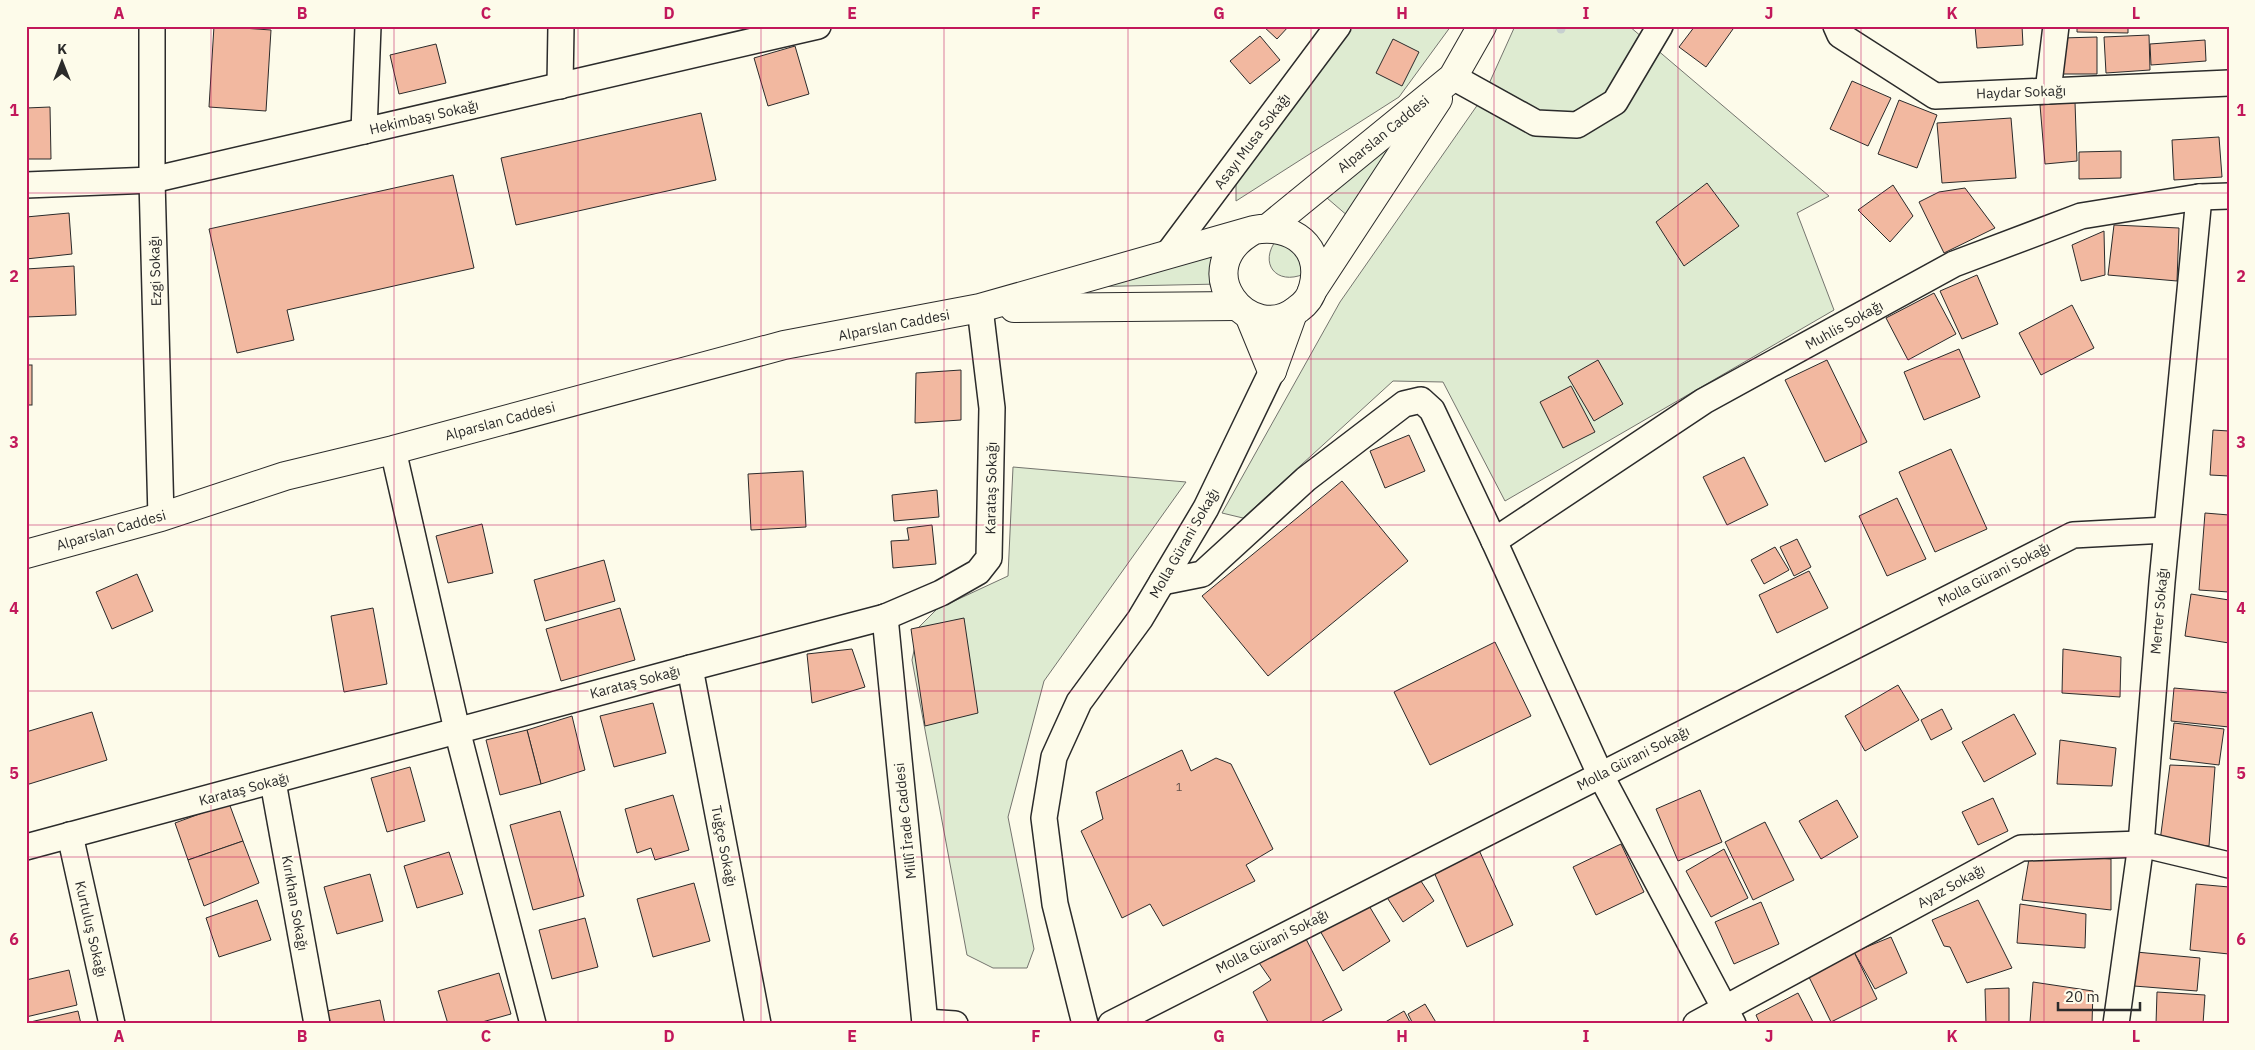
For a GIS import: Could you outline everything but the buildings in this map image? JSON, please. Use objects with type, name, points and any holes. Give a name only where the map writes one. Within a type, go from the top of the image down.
[{"type":"street","name":"Ezgi Sokağı","points":[[152,26],[152,180],[161,517]]},
{"type":"street","points":[[364,131],[368,26]]},
{"type":"street","points":[[560,86],[561,26]]},
{"type":"street","name":"Hekimbaşı Sokağı","points":[[26,185],[152,180],[560,86],[763,33],[818,26]]},
{"type":"street","name":"Asayı Musa Sokağı","points":[[1167,255],[1338,26]]},
{"type":"street","name":"Alparslan Caddesi","points":[[1261,229],[1453,77],[1482,26]]},
{"type":"street","points":[[980,308],[1243,310],[1264,319],[1279,319],[1293,313],[1305,304],[1453,77],[1536,123],[1577,125],[1615,102],[1660,26]]},
{"type":"street","points":[[2048,91],[2056,26]]},
{"type":"street","name":"Haydar Sokağı","points":[[1839,29],[1935,96],[2229,83]]},
{"type":"street","name":"Muhlis Sokağı","points":[[1494,541],[1704,401],[1954,264],[2080,216],[2199,197],[2229,196]]},
{"type":"street","name":"Merter Sokağı","points":[[2116,1024],[2141,844],[2166,530],[2199,197]]},
{"type":"street","points":[[1261,229],[1240,238],[1230,249],[1224,264],[1223,279],[1228,293],[1243,310],[1272,371]]},
{"type":"street","points":[[980,308],[1261,229],[1284,230],[1297,236],[1308,247],[1314,261],[1316,276],[1312,291]]},
{"type":"street","name":"Alparslan Caddesi","points":[[26,554],[161,517],[285,476],[393,450],[784,345],[980,308]]},
{"type":"street","name":"Karataş Sokağı","points":[[26,847],[273,782],[457,730],[885,617],[956,585],[978,572],[989,558],[992,408],[980,308]]},
{"type":"street","points":[[1272,371],[1293,313]]},
{"type":"street","name":"Molla Gürani Sokağı","points":[[1085,1024],[1055,904],[1044,818],[1054,757],[1079,702],[1140,619],[1206,508],[1272,371]]},
{"type":"street","points":[[1162,582],[1202,574],[1306,479],[1404,404],[1421,400],[1432,410],[1600,774],[1729,1016]]},
{"type":"street","points":[[393,450],[457,730],[534,1024]]},
{"type":"street","name":"Molla Gürani Sokağı","points":[[1111,1024],[2072,535],[2166,530]]},
{"type":"street","name":"Millî İrade Caddesi","points":[[885,617],[925,1023]]},
{"type":"street","name":"Tuğçe Sokağı","points":[[690,668],[758,1024]]},
{"type":"street","name":"Kırıkhan Sokağı","points":[[273,782],[317,1024]]},
{"type":"street","name":"Kurtuluş Sokağı","points":[[70,835],[112,1024]]},
{"type":"street","name":"Ayaz Sokağı","points":[[1696,1024],[1729,1016],[2021,848],[2141,844],[2229,865]]},
{"type":"street","points":[[925,1023],[955,1024]]},
{"type":"green space","points":[[1348,26],[1451,26],[1399,97],[1236,201],[1236,179]]},
{"type":"green space","points":[[1515,26],[1629,26],[1829,196],[1797,213],[1834,310],[1505,501],[1443,382],[1393,381],[1243,518],[1222,513],[1340,302],[1483,97]]},
{"type":"green space","points":[[1431,108],[1356,223],[1320,192]]},
{"type":"green space","points":[[1299,236],[1304,274],[1294,277],[1278,275],[1270,264],[1269,256],[1272,248],[1277,239]]},
{"type":"green space","points":[[1216,240],[1220,284],[1032,288]]},
{"type":"green space","points":[[1013,467],[1186,482],[1044,681],[1008,817],[1034,949],[1027,968],[993,968],[967,955],[912,660],[919,627],[937,609],[1008,576]]}]
